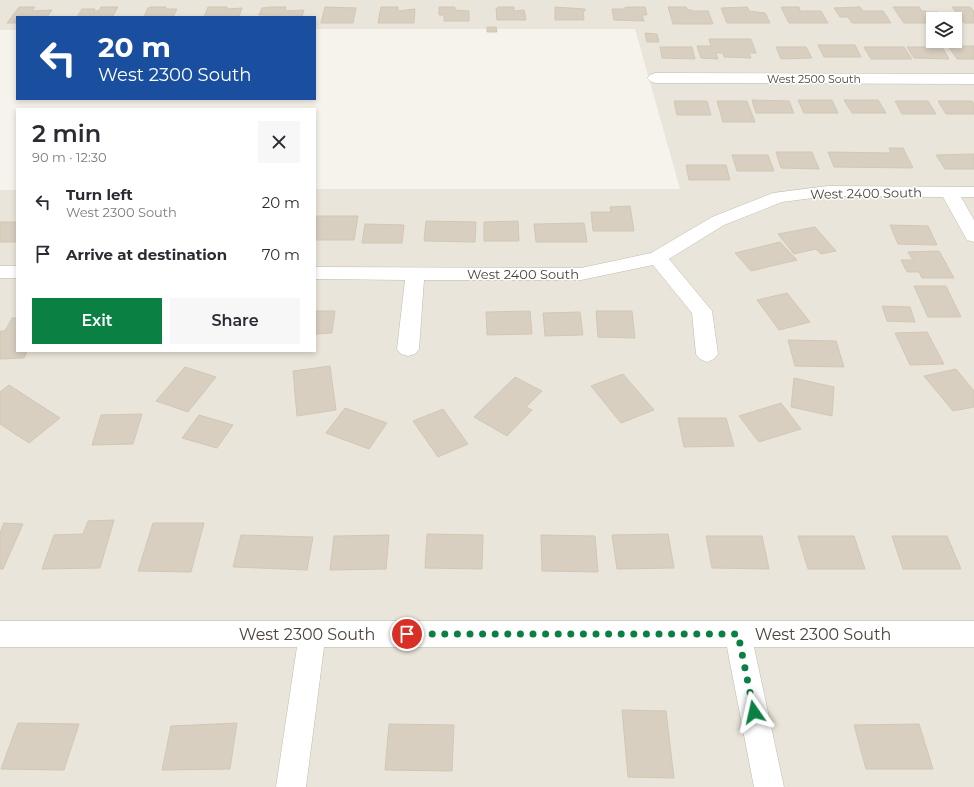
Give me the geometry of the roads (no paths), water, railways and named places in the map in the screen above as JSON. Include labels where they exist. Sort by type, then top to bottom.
[{"type":"street","name":"West 2500 South","points":[[655,78],[974,79]]},
{"type":"street","name":"West 2400 South","points":[[316,273],[581,274],[657,258],[718,221],[779,197],[828,191],[974,192]]},
{"type":"street","points":[[949,192],[974,236]]},
{"type":"street","points":[[657,258],[702,311],[707,354]]},
{"type":"street","points":[[0,272],[16,272]]},
{"type":"street","points":[[408,349],[415,274]]},
{"type":"street","name":"West 2300 South","points":[[0,634],[974,634]]},
{"type":"street","points":[[291,787],[312,634]]},
{"type":"street","points":[[738,634],[769,787]]}]
